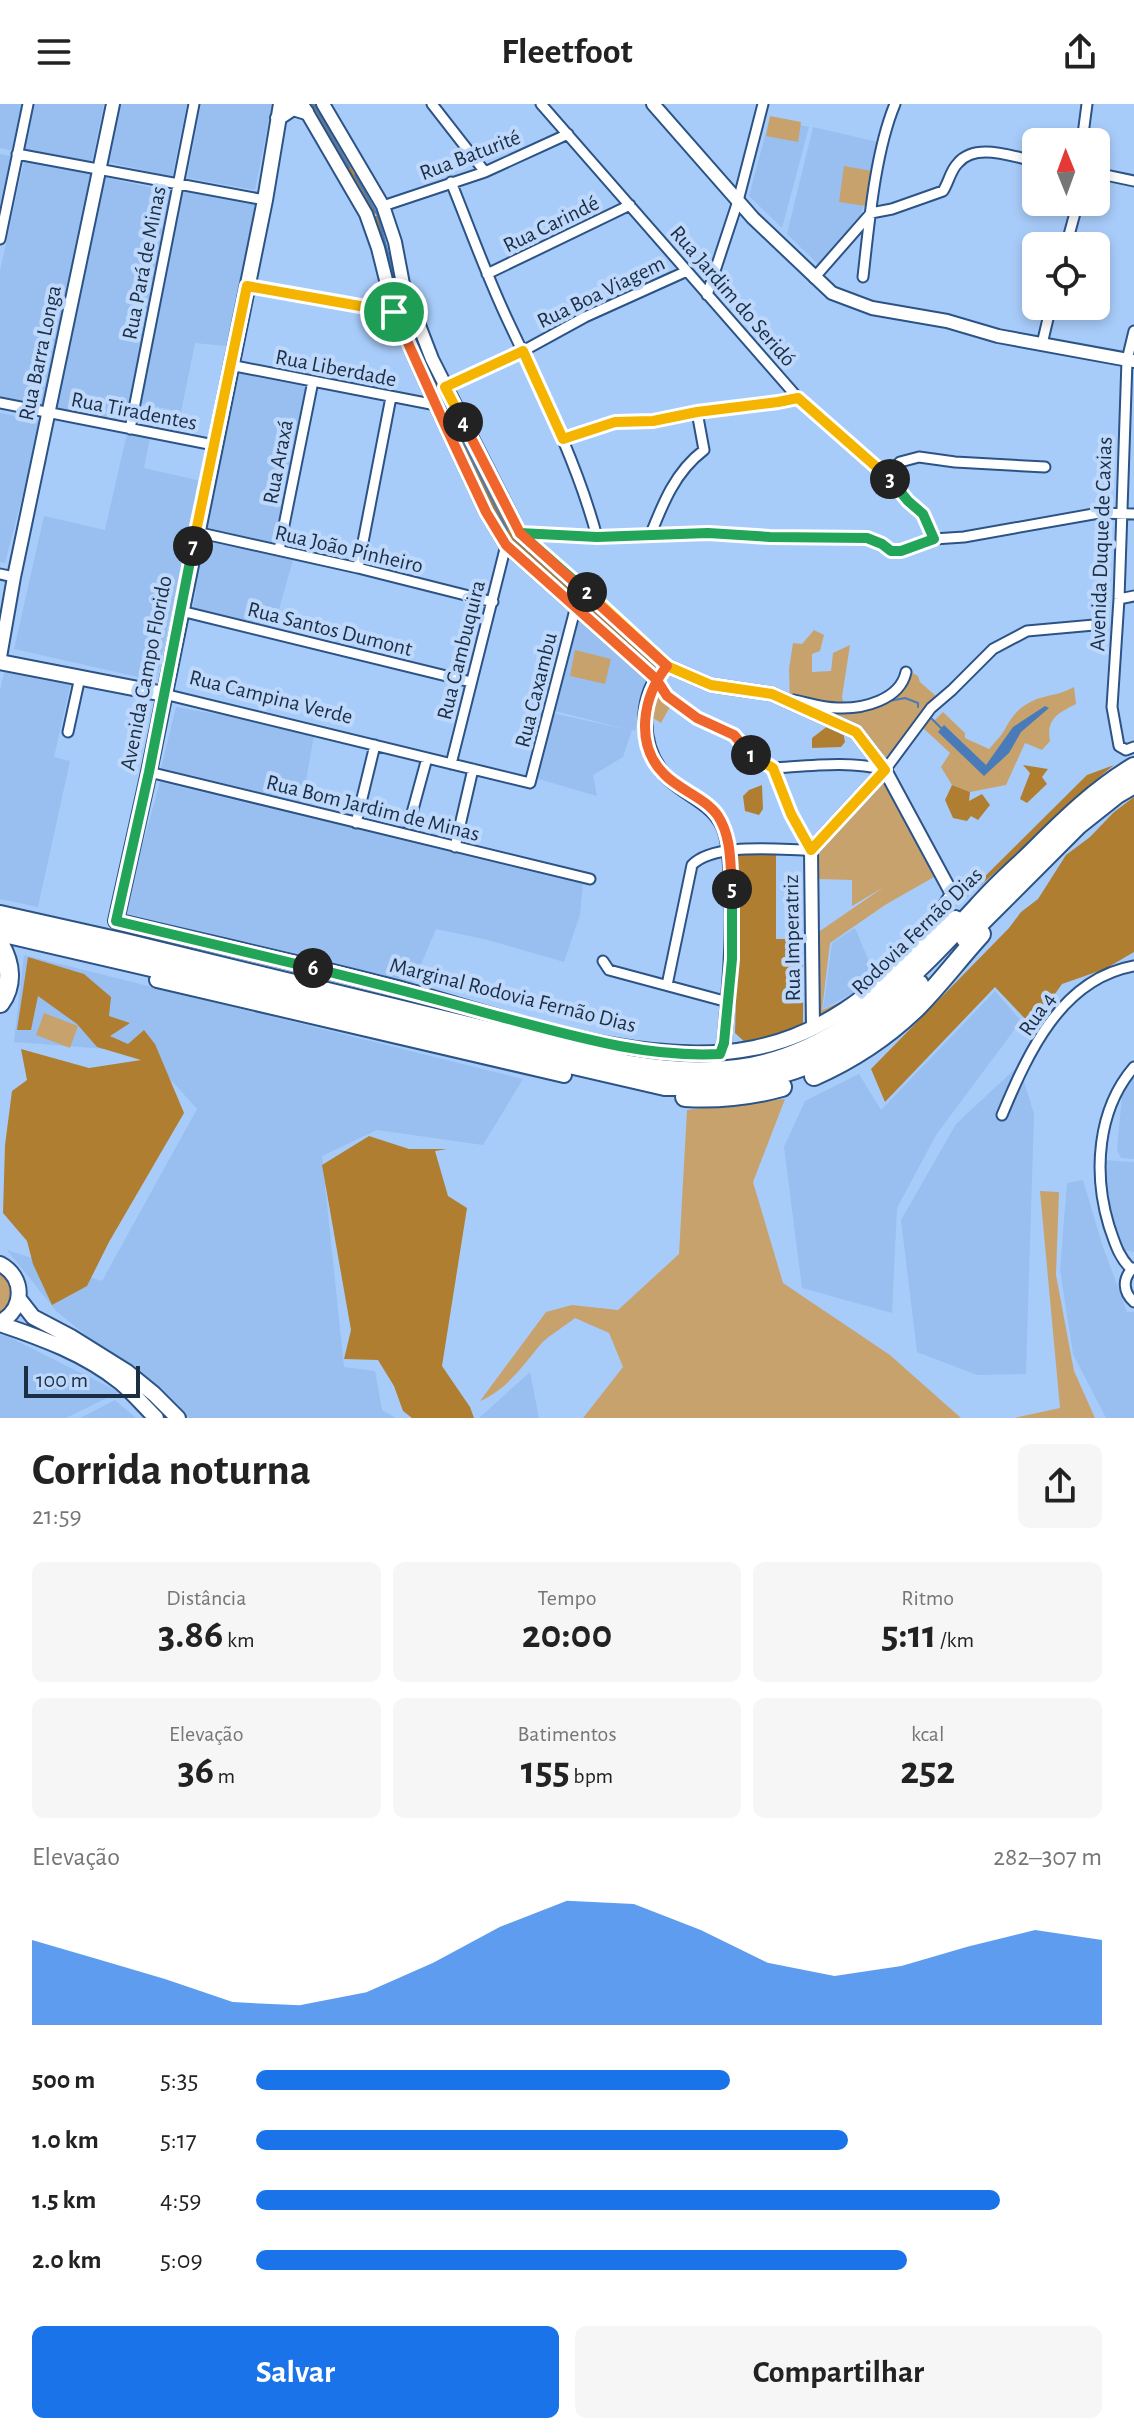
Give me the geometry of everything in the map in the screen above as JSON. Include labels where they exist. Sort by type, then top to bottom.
[{"type":"highway","name":"Rodovia Fernão Dias","points":[[0,915],[629,1065],[690,1072],[740,1069],[792,1055],[823,1042],[884,1000],[916,972],[1067,818],[1114,780],[1133,756]]},
{"type":"highway","name":"Rodovia Fernão Dias","points":[[0,932],[625,1078],[665,1086],[718,1085],[767,1078],[818,1062],[858,1038],[888,1015],[1078,825],[1134,784]]},
{"type":"highway","points":[[564,1075],[645,1093],[711,1098],[741,1096],[811,1077],[841,1064],[899,1024],[1009,901],[1022,881]]},
{"type":"highway","points":[[921,945],[987,897]]},
{"type":"highway","points":[[0,945],[10,970],[8,988],[0,1003]]},
{"type":"highway","points":[[88,952],[106,963],[157,980]]},
{"type":"main road","points":[[279,111],[304,108]]},
{"type":"main road","name":"Avenida Campo Florido","points":[[116,921],[265,200],[279,111]]},
{"type":"main road","name":"Rua Campina Verde","points":[[0,660],[164,694]]},
{"type":"main road","name":"Marginal Rodovia Fernão Dias","points":[[116,921],[391,987],[617,1046],[670,1054],[720,1054],[754,1048],[780,1042],[813,1028],[850,1008],[889,977],[921,945]]},
{"type":"main road","points":[[157,980],[564,1075]]},
{"type":"main road","points":[[0,1264],[17,1280],[19,1299],[33,1317],[127,1372],[178,1418]]},
{"type":"main road","points":[[0,1323],[11,1315],[19,1299]]},
{"type":"main road","points":[[0,1323],[44,1338],[86,1360],[120,1382],[156,1418]]},
{"type":"street","points":[[0,239],[28,104]]},
{"type":"street","name":"Rua Barra Longa","points":[[0,660],[14,577],[113,104]]},
{"type":"street","name":"Rua Pará de Minas","points":[[130,429],[194,104]]},
{"type":"street","points":[[323,104],[383,206],[407,295],[445,387],[520,533],[667,666],[711,685],[835,708],[859,706],[894,694],[904,681],[906,672]]},
{"type":"street","points":[[432,104],[485,172]]},
{"type":"street","name":"Rua Jardim do Seridó","points":[[541,104],[798,398],[888,476],[923,514],[934,539]]},
{"type":"street","points":[[653,104],[738,201],[832,293],[872,308],[1130,360]]},
{"type":"street","points":[[707,295],[738,201],[763,104]]},
{"type":"street","points":[[863,277],[886,127],[895,104]]},
{"type":"street","points":[[1084,128],[1087,104]]},
{"type":"street","points":[[304,108],[366,214],[394,312],[486,512],[506,545],[656,679],[667,696],[697,718],[734,735],[753,758],[773,768],[820,765],[885,770]]},
{"type":"street","name":"Rua Baturité","points":[[383,206],[485,172],[568,134]]},
{"type":"street","points":[[814,278],[871,213],[943,191],[959,161],[981,151],[1022,158]]},
{"type":"street","points":[[17,154],[265,200]]},
{"type":"street","points":[[1110,176],[1134,181]]},
{"type":"street","points":[[451,182],[487,274],[563,439],[597,537]]},
{"type":"street","name":"Rua Carindé","points":[[487,274],[630,205]]},
{"type":"street","name":"Rua Boa Viagem","points":[[445,387],[523,351],[585,317],[687,271]]},
{"type":"street","points":[[247,286],[394,312]]},
{"type":"street","points":[[1042,344],[1048,320]]},
{"type":"street","name":"Avenida Duque de Caxias","points":[[1133,756],[1119,746],[1112,707],[1119,599],[1120,514],[1134,331]]},
{"type":"street","name":"Rua Liberdade","points":[[230,365],[436,405]]},
{"type":"street","name":"Rua Araxá","points":[[279,550],[313,381]]},
{"type":"street","points":[[358,568],[391,397]]},
{"type":"street","points":[[563,439],[615,422],[653,421],[798,398]]},
{"type":"street","name":"Rua Tiradentes","points":[[0,403],[214,445]]},
{"type":"street","points":[[650,536],[672,483],[689,461],[704,450],[697,412]]},
{"type":"street","points":[[888,476],[900,462],[919,457],[1045,467]]},
{"type":"street","points":[[520,533],[597,537],[708,533],[867,538],[891,551],[901,551],[934,539],[964,537],[1099,513],[1134,514]]},
{"type":"street","name":"Rua João Pinheiro","points":[[196,532],[493,602]]},
{"type":"street","name":"Rua Cambuquira","points":[[451,764],[506,545]]},
{"type":"street","points":[[0,574],[14,577]]},
{"type":"street","points":[[1119,599],[1134,596]]},
{"type":"street","name":"Rua Caxambu","points":[[530,783],[576,606]]},
{"type":"street","name":"Rua Santos Dumont","points":[[181,611],[471,682]]},
{"type":"street","points":[[667,985],[692,865],[702,856],[729,850],[811,850],[885,770],[931,708],[993,649],[1027,631],[1094,625]]},
{"type":"street","points":[[667,666],[656,679],[644,718],[654,758],[664,774],[715,812],[724,827],[729,850],[733,930],[724,1043],[720,1054]]},
{"type":"street","points":[[68,732],[80,677]]},
{"type":"street","name":"Rua Campina Verde","points":[[164,694],[530,783]]},
{"type":"street","points":[[778,697],[856,732],[885,770],[952,894],[921,945]]},
{"type":"street","points":[[356,823],[375,745]]},
{"type":"street","points":[[409,824],[427,758]]},
{"type":"street","name":"Rua Imperatriz","points":[[773,768],[791,814],[811,850],[813,1028]]},
{"type":"street","points":[[455,847],[473,769]]},
{"type":"street","name":"Rua Bom Jardim de Minas","points":[[149,772],[590,879]]},
{"type":"street","points":[[603,961],[609,970],[667,985],[727,1006]]},
{"type":"street","name":"Rua 4","points":[[1002,1115],[1037,1043],[1068,999],[1101,976],[1134,966]]},
{"type":"street","points":[[727,1006],[733,1037],[739,1044],[754,1048]]},
{"type":"street","points":[[1134,1067],[1113,1100],[1099,1156],[1101,1200],[1119,1258],[1132,1268],[1125,1288],[1134,1302]]},
{"type":"shaded area","points":[[0,104],[22,104],[14,151],[0,148]]},
{"type":"shaded area","points":[[34,104],[104,104],[92,161],[23,151]]},
{"type":"shaded area","points":[[120,104],[187,104],[172,177],[108,162]]},
{"type":"shaded area","points":[[201,104],[272,104],[255,190],[187,178]]},
{"type":"shaded area","points":[[308,104],[315,104],[376,212],[374,216],[378,216],[412,333],[515,539],[658,662],[653,669],[507,541],[405,338],[373,216]]},
{"type":"shaded area","points":[[770,116],[801,122],[798,142],[766,136]]},
{"type":"shaded area","points":[[770,117],[809,127],[782,228],[749,196]]},
{"type":"shaded area","points":[[813,127],[878,142],[860,220],[820,266],[787,234]]},
{"type":"shaded area","points":[[0,154],[12,156],[0,217]]},
{"type":"shaded area","points":[[24,161],[93,174],[44,410],[0,399],[0,271]]},
{"type":"shaded area","points":[[844,166],[872,171],[866,206],[839,202]]},
{"type":"shaded area","points":[[103,177],[171,192],[127,422],[54,409]]},
{"type":"shaded area","points":[[182,188],[257,203],[226,346],[195,343],[181,412],[139,403]]},
{"type":"shaded area","points":[[237,373],[306,387],[280,546],[203,528]]},
{"type":"shaded area","points":[[0,413],[42,421],[5,563],[0,562]]},
{"type":"shaded area","points":[[127,433],[150,438],[144,468],[201,481],[156,681],[14,649],[44,516],[105,530]]},
{"type":"shaded area","points":[[204,541],[293,560],[274,627],[193,608]]},
{"type":"shaded area","points":[[579,621],[649,683],[635,731],[632,730],[623,757],[593,775],[597,796],[535,778],[552,713],[630,730],[555,711]]},
{"type":"shaded area","points":[[814,630],[824,635],[820,651],[812,654],[812,672],[831,671],[833,653],[850,645],[842,697],[845,708],[887,696],[906,669],[918,676],[920,682],[937,697],[886,757],[861,731],[790,703],[789,669],[793,643],[802,644]]},
{"type":"shaded area","points":[[575,650],[611,659],[605,684],[570,676]]},
{"type":"shaded area","points":[[5,667],[71,682],[54,757],[70,761],[38,907],[0,899],[0,691]]},
{"type":"shaded area","points":[[1074,687],[1076,704],[1052,722],[1050,741],[1042,750],[1025,743],[1006,785],[970,792],[952,785],[941,767],[950,753],[921,726],[928,716],[935,720],[943,712],[965,733],[965,738],[989,749],[1022,707]]},
{"type":"shaded area","points":[[657,691],[671,705],[661,723],[650,716]]},
{"type":"shaded area","points":[[1045,706],[1049,708],[1021,732],[1009,753],[984,776],[938,732],[944,725],[986,765],[1013,727]]},
{"type":"shaded area","points":[[176,707],[284,726],[314,735],[302,803],[161,768]]},
{"type":"shaded area","points":[[829,725],[842,727],[845,742],[841,747],[812,748],[812,738]]},
{"type":"shaded area","points":[[1023,765],[1048,769],[1042,777],[1047,784],[1027,803],[1020,799],[1030,773]]},
{"type":"shaded area","points":[[1114,765],[994,873],[953,908],[1087,775]]},
{"type":"shaded area","points":[[882,780],[934,877],[885,905],[830,943],[822,1010],[842,1004],[822,1015],[818,1014],[817,933],[884,887],[852,906],[852,880],[816,879],[813,856]]},
{"type":"shaded area","points":[[160,782],[583,884],[580,915],[564,962],[436,929],[411,988],[122,918]]},
{"type":"shaded area","points":[[762,785],[763,809],[759,815],[745,811],[743,796]]},
{"type":"shaded area","points":[[952,785],[970,792],[969,801],[982,794],[990,805],[978,820],[971,816],[967,821],[953,818],[945,800]]},
{"type":"shaded area","points":[[1134,797],[1134,952],[1105,969],[1062,984],[1032,1026],[995,987],[885,1102],[871,1069],[1021,912],[1038,899],[1066,855]]},
{"type":"shaded area","points":[[735,855],[776,855],[776,939],[789,939],[789,944],[803,951],[803,1031],[750,1047],[735,1033],[739,898]]},
{"type":"shaded area","points":[[855,928],[876,978],[823,1009],[832,943]]},
{"type":"shaded area","points":[[24,955],[523,1079],[483,1145],[377,1130],[322,1156],[344,1367],[375,1371],[382,1410],[396,1418],[188,1418],[56,1311],[7,1250],[102,1281],[197,1109],[146,1052],[14,1042]]},
{"type":"shaded area","points":[[28,957],[84,974],[111,997],[109,1016],[130,1023],[110,1036],[128,1044],[144,1030],[155,1044],[184,1113],[87,1286],[52,1305],[33,1264],[27,1241],[3,1213],[5,1145],[12,1091],[27,1080],[21,1049],[89,1068],[141,1060],[97,1047],[77,1024],[38,996],[31,1030],[17,1030]]},
{"type":"shaded area","points":[[995,991],[1021,1021],[936,1135],[897,1208],[892,1313],[802,1288],[784,1147],[805,1101],[859,1074],[881,1110]]},
{"type":"shaded area","points":[[44,1013],[78,1026],[70,1048],[36,1035]]},
{"type":"shaded area","points":[[1019,1065],[1034,1114],[1026,1374],[977,1375],[917,1352],[901,1220],[956,1124]]},
{"type":"shaded area","points":[[1134,1069],[1134,1159],[1121,1158],[1117,1150],[1123,1084]]},
{"type":"shaded area","points":[[785,1099],[753,1182],[783,1283],[890,1355],[961,1418],[583,1418],[623,1367],[609,1333],[575,1318],[544,1341],[506,1384],[480,1401],[546,1312],[572,1305],[618,1310],[679,1254],[687,1110]]},
{"type":"shaded area","points":[[369,1136],[409,1149],[447,1149],[435,1151],[448,1196],[467,1208],[442,1366],[474,1418],[412,1418],[403,1411],[394,1386],[378,1360],[344,1359],[351,1330],[322,1165]]},
{"type":"shaded area","points":[[1105,1160],[1134,1162],[1134,1252],[1124,1250],[1107,1205]]},
{"type":"shaded area","points":[[1083,1180],[1127,1312],[1134,1312],[1134,1418],[1106,1418],[1073,1354],[1060,1270],[1067,1183]]},
{"type":"shaded area","points":[[1040,1191],[1059,1192],[1056,1275],[1074,1371],[1095,1418],[1014,1418],[1060,1408]]},
{"type":"shaded area","points":[[0,1272],[11,1287],[11,1298],[0,1314]]},
{"type":"shaded area","points":[[0,1335],[119,1392],[66,1418],[0,1418]]},
{"type":"shaded area","points":[[530,1372],[539,1418],[479,1418]]},
{"type":"shaded area","points":[[115,1400],[136,1418],[80,1418]]},
{"type":"waterway","points":[[313,104],[349,167]]},
{"type":"waterway","points":[[355,175],[378,216],[402,307],[432,380]]},
{"type":"waterway","points":[[437,388],[507,530]]},
{"type":"waterway","points":[[515,539],[594,608]]},
{"type":"waterway","points":[[884,702],[905,698],[918,703],[918,707]]},
{"type":"waterway","points":[[931,718],[941,728]]},
{"type":"route","points":[[394,312],[247,286],[116,921],[632,1049],[670,1054],[720,1054],[724,1043],[732,959],[733,905],[729,850],[724,827],[715,812],[664,774],[650,748],[644,718],[656,679],[667,666],[649,648],[520,533],[445,387],[523,351],[563,439],[615,422],[653,421],[798,398],[888,476],[923,514],[934,539],[901,551],[891,551],[867,538],[708,533],[597,537],[520,533],[667,666],[711,685],[772,694],[856,732],[885,770],[811,850],[791,814],[773,768],[753,758],[734,735],[697,718],[667,696],[656,679],[605,631],[506,545],[486,512],[394,312]]}]
